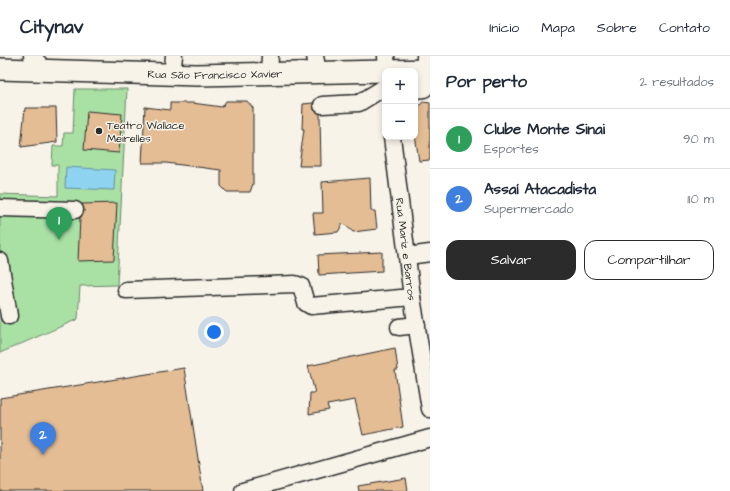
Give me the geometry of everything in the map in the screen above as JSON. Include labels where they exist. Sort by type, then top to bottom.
[{"type":"main road","name":"Rua São Francisco Xavier","points":[[0,69],[38,63],[173,65],[317,64],[382,71]]},
{"type":"main road","name":"Rua São Francisco Xavier","points":[[406,68],[427,65]]},
{"type":"street","points":[[418,90],[424,89],[428,85],[427,65]]},
{"type":"street","points":[[322,105],[360,103],[382,76]]},
{"type":"street","name":"Rua Mariz e Barros","points":[[392,140],[412,297],[430,409]]},
{"type":"street","points":[[0,208],[75,210]]},
{"type":"street","points":[[408,256],[430,253]]},
{"type":"street","points":[[0,261],[9,316]]},
{"type":"street","points":[[126,290],[295,284],[301,286],[306,303],[311,306],[412,297]]},
{"type":"street","points":[[398,323],[416,320]]},
{"type":"street","points":[[243,491],[430,438]]},
{"type":"green space","points":[[75,89],[127,89],[117,285],[80,286],[78,319],[0,353],[0,194],[58,196],[58,165],[52,165],[53,146],[63,146],[64,133],[73,133]]},
{"type":"water","points":[[66,167],[115,170],[114,190],[65,188]]},
{"type":"building","points":[[226,101],[247,101],[253,108],[253,184],[250,192],[227,192],[221,186],[221,170],[166,163],[142,163],[145,107],[170,110],[170,103],[192,103],[222,107]]},
{"type":"building","points":[[423,102],[430,103],[430,160],[419,161],[416,140],[418,140],[418,108]]},
{"type":"building","points":[[313,103],[314,110],[320,114],[321,166],[299,166],[304,129],[302,129],[303,104]]},
{"type":"building","points":[[25,108],[56,108],[57,142],[21,147]]},
{"type":"building","points":[[87,111],[122,114],[119,153],[84,150]]},
{"type":"building","points":[[370,178],[371,211],[375,211],[377,229],[353,232],[343,223],[338,232],[315,234],[313,213],[323,213],[322,182]]},
{"type":"building","points":[[117,203],[114,260],[78,261],[80,218],[84,211],[82,204]]},
{"type":"building","points":[[382,252],[382,271],[319,275],[318,255]]},
{"type":"building","points":[[395,348],[398,370],[395,370],[403,427],[363,435],[355,400],[327,405],[329,410],[309,414],[310,393],[315,393],[308,366]]},
{"type":"building","points":[[184,368],[203,491],[0,491],[0,398]]},
{"type":"building","points":[[406,478],[408,491],[359,491],[358,486]]},
{"type":"place","name":"Teatro Wallace Meirelles","points":[[99,131]]},
{"type":"place","name":"Clube Monte Sinai","points":[[59,240]]},
{"type":"place","name":"Assaí Atacadista","points":[[43,455]]}]
